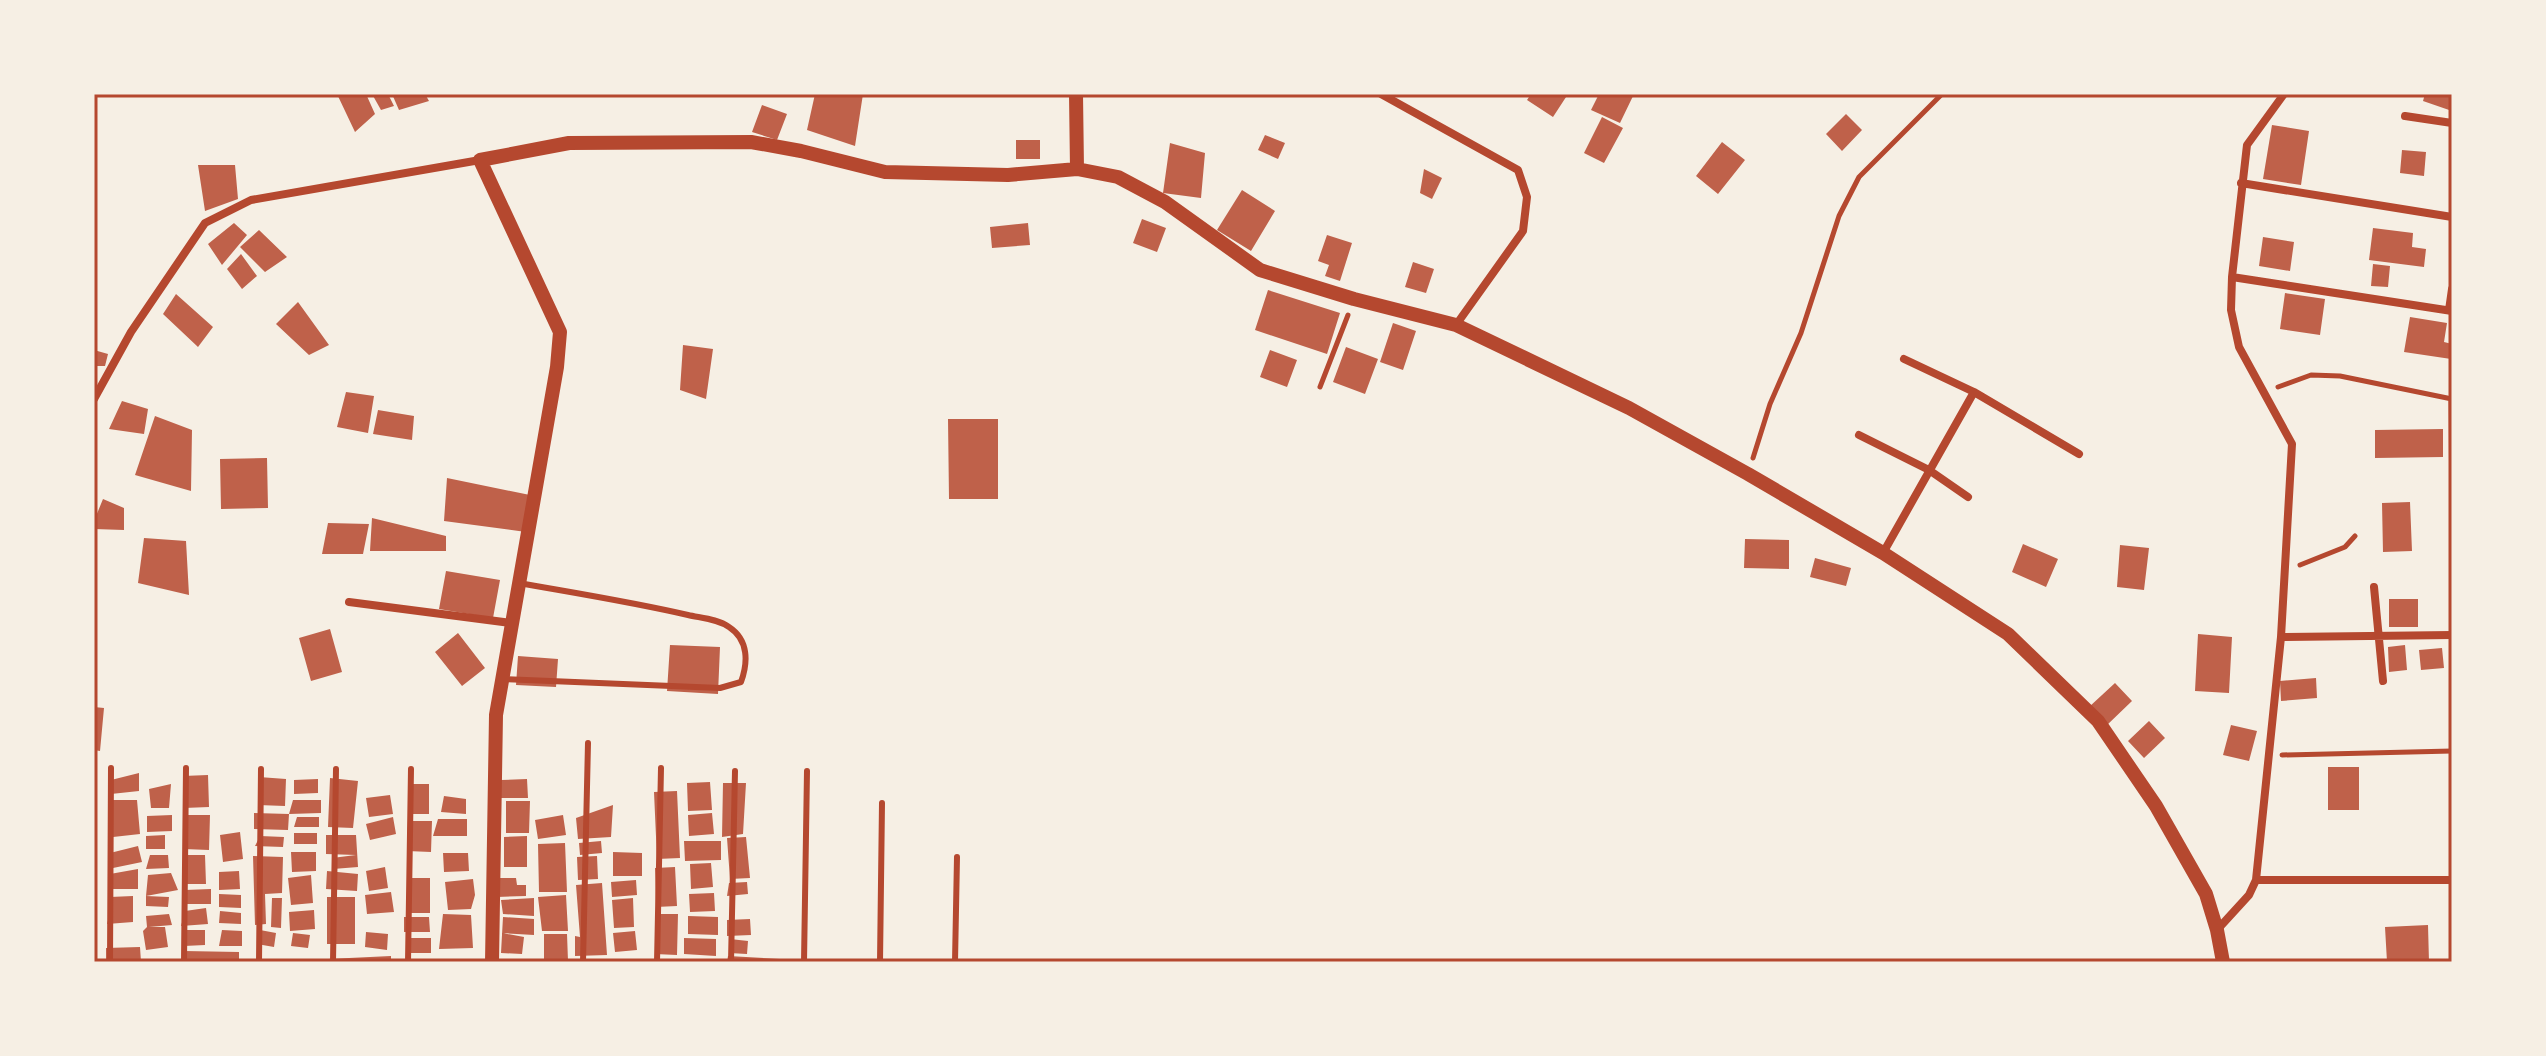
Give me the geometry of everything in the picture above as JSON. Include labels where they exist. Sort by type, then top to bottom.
[{"type":"street","points":[[1076,94],[1077,169]]},
{"type":"street","points":[[1381,94],[1518,170],[1527,197],[1523,231],[1456,325]]},
{"type":"street","points":[[2217,930],[2249,895],[2256,880],[2281,637],[2292,444],[2239,347],[2231,310],[2247,145],[2284,94]]},
{"type":"street","points":[[2405,116],[2452,123]]},
{"type":"street","points":[[94,399],[131,332],[205,223],[251,200],[569,143],[751,142],[885,172],[1008,175],[1077,169],[1118,177],[1165,202],[1260,270],[1354,299],[1456,325],[1629,408],[1883,553],[2008,634],[2098,721],[2156,806],[2206,894],[2223,962]]},
{"type":"street","points":[[480,160],[560,332],[557,367],[496,715],[492,962]]},
{"type":"street","points":[[2241,183],[2452,217]]},
{"type":"street","points":[[2232,277],[2450,310],[2452,289]]},
{"type":"street","points":[[1904,359],[1974,392],[2079,454]]},
{"type":"street","points":[[1883,553],[1974,392]]},
{"type":"street","points":[[1859,435],[1929,470],[1968,497]]},
{"type":"street","points":[[2374,587],[2383,681]]},
{"type":"street","points":[[349,602],[511,623]]},
{"type":"street","points":[[2281,637],[2452,635]]},
{"type":"street","points":[[2256,880],[2452,880]]},
{"type":"lane","points":[[502,679],[720,688],[741,682],[747,665],[744,647],[738,637],[731,628],[719,622],[517,583]]},
{"type":"lane","points":[[583,962],[588,743]]},
{"type":"lane","points":[[110,962],[111,768]]},
{"type":"lane","points":[[184,962],[186,768]]},
{"type":"lane","points":[[657,962],[661,768]]},
{"type":"lane","points":[[259,962],[261,769]]},
{"type":"lane","points":[[333,962],[336,769]]},
{"type":"lane","points":[[408,962],[411,769]]},
{"type":"lane","points":[[731,962],[735,771]]},
{"type":"lane","points":[[804,962],[807,771]]},
{"type":"lane","points":[[880,962],[882,803]]},
{"type":"lane","points":[[955,962],[957,857]]},
{"type":"path","points":[[1748,474],[1770,404],[1801,333],[1839,216],[1859,177],[1942,94]]},
{"type":"path","points":[[1320,387],[1354,299]]},
{"type":"path","points":[[2262,393],[2311,375],[2340,376],[2452,399],[2452,522]]},
{"type":"path","points":[[2284,570],[2332,554],[2345,547],[2355,536]]},
{"type":"path","points":[[2269,755],[2452,751]]},
{"type":"building","points":[[337,94],[366,94],[375,114],[355,132]]},
{"type":"building","points":[[372,94],[388,94],[394,106],[381,110]]},
{"type":"building","points":[[392,94],[425,94],[429,101],[399,110]]},
{"type":"building","points":[[815,94],[863,94],[855,146],[807,130]]},
{"type":"building","points":[[1531,94],[1568,94],[1553,117],[1527,100]]},
{"type":"building","points":[[1599,94],[1634,94],[1620,123],[1591,110]]},
{"type":"building","points":[[2425,94],[2452,94],[2452,111],[2423,101]]},
{"type":"building","points":[[762,105],[787,114],[777,140],[752,132]]},
{"type":"building","points":[[1846,114],[1862,130],[1842,151],[1826,134]]},
{"type":"building","points":[[1602,117],[1623,128],[1604,163],[1584,153]]},
{"type":"building","points":[[2272,125],[2309,131],[2301,185],[2263,179]]},
{"type":"building","points":[[1265,135],[1285,143],[1278,159],[1258,150]]},
{"type":"building","points":[[1016,140],[1040,140],[1040,159],[1016,159]]},
{"type":"building","points":[[1722,142],[1745,160],[1718,194],[1696,176]]},
{"type":"building","points":[[1170,143],[1205,153],[1201,198],[1163,193]]},
{"type":"building","points":[[2402,150],[2426,152],[2424,176],[2400,173]]},
{"type":"building","points":[[198,165],[235,165],[238,199],[205,211]]},
{"type":"building","points":[[1424,169],[1442,178],[1432,199],[1420,193]]},
{"type":"building","points":[[1242,190],[1275,211],[1251,251],[1217,230]]},
{"type":"building","points":[[1142,219],[1166,228],[1157,252],[1133,243]]},
{"type":"building","points":[[234,223],[247,235],[222,265],[208,244]]},
{"type":"building","points":[[1028,223],[1030,245],[992,248],[990,227]]},
{"type":"building","points":[[2373,228],[2413,233],[2412,247],[2426,249],[2424,267],[2369,260]]},
{"type":"building","points":[[259,230],[287,257],[265,272],[240,247]]},
{"type":"building","points":[[1327,235],[1352,243],[1340,281],[1325,276],[1329,265],[1318,261]]},
{"type":"building","points":[[2263,237],[2294,242],[2290,271],[2259,266]]},
{"type":"building","points":[[241,254],[257,276],[242,289],[227,269]]},
{"type":"building","points":[[1413,262],[1434,269],[1426,293],[1405,287]]},
{"type":"building","points":[[2373,264],[2390,266],[2388,287],[2371,286]]},
{"type":"building","points":[[1268,290],[1340,313],[1327,354],[1255,330]]},
{"type":"building","points":[[2285,293],[2325,299],[2320,335],[2280,329]]},
{"type":"building","points":[[176,294],[213,327],[198,347],[163,314]]},
{"type":"building","points":[[298,302],[329,345],[309,355],[276,324]]},
{"type":"building","points":[[2410,317],[2447,323],[2444,342],[2452,344],[2451,359],[2404,352]]},
{"type":"building","points":[[1393,323],[1416,331],[1403,370],[1380,362]]},
{"type":"building","points":[[683,345],[713,349],[706,399],[680,390]]},
{"type":"building","points":[[1346,347],[1378,359],[1365,394],[1333,382]]},
{"type":"building","points":[[94,350],[108,354],[105,366],[94,366]]},
{"type":"building","points":[[1270,350],[1297,360],[1287,387],[1260,377]]},
{"type":"building","points":[[346,392],[374,396],[368,433],[337,427]]},
{"type":"building","points":[[122,401],[148,409],[144,434],[109,429]]},
{"type":"building","points":[[378,410],[414,416],[412,440],[373,434]]},
{"type":"building","points":[[155,416],[192,430],[191,491],[135,475]]},
{"type":"building","points":[[948,419],[998,419],[998,499],[949,499]]},
{"type":"building","points":[[2443,429],[2443,457],[2375,458],[2375,430]]},
{"type":"building","points":[[267,458],[268,508],[221,509],[220,459]]},
{"type":"building","points":[[447,478],[530,495],[526,532],[444,521]]},
{"type":"building","points":[[103,499],[124,508],[124,530],[94,529]]},
{"type":"building","points":[[2410,502],[2412,551],[2383,552],[2382,503]]},
{"type":"building","points":[[372,518],[446,536],[446,551],[370,551]]},
{"type":"building","points":[[328,523],[369,524],[363,554],[322,554]]},
{"type":"building","points":[[144,538],[186,541],[189,595],[138,583]]},
{"type":"building","points":[[1745,539],[1789,540],[1789,569],[1744,568]]},
{"type":"building","points":[[2023,544],[2058,559],[2046,587],[2012,572]]},
{"type":"building","points":[[2120,545],[2149,548],[2144,590],[2117,587]]},
{"type":"building","points":[[1815,558],[1851,568],[1846,586],[1810,577]]},
{"type":"building","points":[[446,571],[500,580],[493,618],[439,609]]},
{"type":"building","points":[[2389,599],[2418,599],[2418,627],[2389,627]]},
{"type":"building","points":[[330,629],[342,672],[311,681],[299,638]]},
{"type":"building","points":[[458,633],[485,668],[462,686],[435,652]]},
{"type":"building","points":[[2198,634],[2232,637],[2229,693],[2195,691]]},
{"type":"building","points":[[670,645],[720,647],[718,694],[667,691]]},
{"type":"building","points":[[2405,645],[2407,670],[2389,672],[2388,647]]},
{"type":"building","points":[[2442,648],[2444,668],[2421,670],[2419,650]]},
{"type":"building","points":[[518,656],[558,659],[556,687],[516,685]]},
{"type":"building","points":[[2316,678],[2317,698],[2281,701],[2280,681]]},
{"type":"building","points":[[2115,683],[2132,701],[2106,726],[2089,707]]},
{"type":"building","points":[[94,707],[104,708],[100,751],[94,750]]},
{"type":"building","points":[[2149,721],[2165,738],[2144,758],[2128,741]]},
{"type":"building","points":[[2231,725],[2257,731],[2249,761],[2223,755]]},
{"type":"building","points":[[2328,767],[2359,767],[2359,810],[2328,810]]},
{"type":"building","points":[[139,773],[139,791],[111,794],[111,780]]},
{"type":"building","points":[[208,775],[209,807],[184,808],[183,776]]},
{"type":"building","points":[[259,777],[286,779],[285,806],[258,805]]},
{"type":"building","points":[[330,778],[358,781],[353,828],[328,827]]},
{"type":"building","points":[[318,779],[318,793],[294,794],[294,780]]},
{"type":"building","points":[[527,779],[528,798],[501,798],[501,780]]},
{"type":"building","points":[[710,782],[712,810],[688,811],[687,783]]},
{"type":"building","points":[[723,783],[746,783],[743,834],[722,837]]},
{"type":"building","points":[[171,784],[169,808],[151,808],[149,789]]},
{"type":"building","points":[[411,784],[429,784],[429,814],[411,814]]},
{"type":"building","points":[[677,791],[680,858],[657,859],[654,792]]},
{"type":"building","points":[[390,795],[393,814],[369,817],[366,798]]},
{"type":"building","points":[[444,796],[466,799],[466,814],[441,812]]},
{"type":"building","points":[[110,800],[137,800],[140,834],[113,837]]},
{"type":"building","points":[[293,800],[321,800],[321,813],[289,814]]},
{"type":"building","points":[[506,801],[530,801],[529,833],[506,833]]},
{"type":"building","points":[[613,805],[611,837],[578,839],[576,818]]},
{"type":"building","points":[[254,813],[289,814],[288,830],[254,829]]},
{"type":"building","points":[[712,813],[714,834],[689,836],[688,815]]},
{"type":"building","points":[[172,815],[172,831],[147,832],[147,816]]},
{"type":"building","points":[[185,815],[210,815],[209,850],[184,849]]},
{"type":"building","points":[[563,815],[566,835],[538,839],[535,820]]},
{"type":"building","points":[[297,817],[319,817],[319,827],[294,827]]},
{"type":"building","points":[[393,817],[396,834],[370,840],[366,824]]},
{"type":"building","points":[[438,819],[467,819],[467,836],[433,836]]},
{"type":"building","points":[[408,821],[432,821],[431,852],[407,851]]},
{"type":"building","points":[[240,832],[243,859],[223,862],[220,835]]},
{"type":"building","points":[[294,833],[317,833],[317,844],[294,844]]},
{"type":"building","points":[[165,835],[165,849],[146,849],[146,836]]},
{"type":"building","points":[[326,835],[356,835],[358,867],[333,869],[332,858],[356,855],[326,854]]},
{"type":"building","points":[[260,836],[284,837],[283,847],[255,846]]},
{"type":"building","points":[[527,836],[527,867],[504,867],[504,837]]},
{"type":"building","points":[[746,837],[750,878],[730,879],[727,838]]},
{"type":"building","points":[[601,841],[602,853],[580,855],[579,843]]},
{"type":"building","points":[[684,841],[721,841],[721,860],[685,861]]},
{"type":"building","points":[[565,843],[567,892],[539,892],[538,844]]},
{"type":"building","points":[[138,846],[142,862],[113,868],[110,853]]},
{"type":"building","points":[[291,852],[316,852],[316,871],[292,872]]},
{"type":"building","points":[[613,852],[642,853],[642,876],[613,876]]},
{"type":"building","points":[[443,853],[468,853],[469,871],[444,872]]},
{"type":"building","points":[[150,855],[168,855],[169,868],[146,869]]},
{"type":"building","points":[[185,855],[205,855],[206,884],[186,884]]},
{"type":"building","points":[[253,856],[283,857],[282,893],[265,894],[266,924],[255,925]]},
{"type":"building","points":[[597,856],[598,879],[578,880],[577,857]]},
{"type":"building","points":[[711,863],[713,887],[691,889],[690,864]]},
{"type":"building","points":[[385,867],[388,888],[369,891],[366,871]]},
{"type":"building","points":[[675,867],[677,906],[656,907],[655,868]]},
{"type":"building","points":[[138,869],[138,889],[111,889],[110,874]]},
{"type":"building","points":[[239,871],[240,889],[219,890],[219,872]]},
{"type":"building","points":[[327,871],[358,874],[357,891],[326,889]]},
{"type":"building","points":[[171,873],[178,890],[146,896],[148,875]]},
{"type":"building","points":[[311,875],[313,903],[291,905],[288,878]]},
{"type":"building","points":[[407,878],[430,878],[430,913],[407,913]]},
{"type":"building","points":[[497,878],[516,878],[517,885],[526,885],[526,896],[497,897]]},
{"type":"building","points":[[473,879],[475,895],[471,909],[448,910],[445,882]]},
{"type":"building","points":[[636,880],[637,895],[612,897],[611,882]]},
{"type":"building","points":[[747,882],[748,894],[727,896],[729,883]]},
{"type":"building","points":[[602,883],[607,955],[575,956],[575,936],[580,937],[576,885]]},
{"type":"building","points":[[211,889],[211,904],[185,904],[185,890]]},
{"type":"building","points":[[391,892],[394,912],[367,914],[365,895]]},
{"type":"building","points":[[714,893],[715,911],[690,912],[689,894]]},
{"type":"building","points":[[219,894],[241,895],[241,908],[219,907]]},
{"type":"building","points":[[566,895],[568,931],[542,931],[538,897]]},
{"type":"building","points":[[133,896],[133,922],[107,924],[111,910],[110,897]]},
{"type":"building","points":[[146,896],[169,897],[168,907],[146,906]]},
{"type":"building","points":[[327,897],[355,897],[355,944],[327,944]]},
{"type":"building","points":[[272,898],[282,898],[281,928],[271,927]]},
{"type":"building","points":[[534,898],[534,916],[503,914],[501,900]]},
{"type":"building","points":[[633,898],[634,927],[614,928],[612,900]]},
{"type":"building","points":[[206,908],[208,924],[181,926],[185,911]]},
{"type":"building","points":[[314,910],[315,929],[290,931],[289,912]]},
{"type":"building","points":[[220,911],[241,913],[241,924],[219,923]]},
{"type":"building","points":[[169,914],[172,925],[149,927],[165,927],[168,947],[146,950],[143,931],[147,927],[146,916]]},
{"type":"building","points":[[443,914],[471,915],[473,948],[439,949]]},
{"type":"building","points":[[656,914],[678,914],[677,955],[655,954]]},
{"type":"building","points":[[688,916],[718,917],[718,935],[688,934]]},
{"type":"building","points":[[404,917],[429,917],[430,932],[404,932]]},
{"type":"building","points":[[503,917],[534,919],[534,935],[502,933]]},
{"type":"building","points":[[750,919],[751,935],[727,936],[727,920]]},
{"type":"building","points":[[2428,925],[2429,962],[2387,962],[2385,927]]},
{"type":"building","points":[[184,930],[205,930],[205,945],[184,946]]},
{"type":"building","points":[[222,930],[242,931],[242,946],[219,946]]},
{"type":"building","points":[[260,930],[276,933],[274,947],[257,944]]},
{"type":"building","points":[[635,931],[637,950],[615,952],[613,933]]},
{"type":"building","points":[[366,932],[388,934],[387,950],[365,947]]},
{"type":"building","points":[[293,933],[310,935],[308,948],[291,946]]},
{"type":"building","points":[[502,933],[524,937],[522,954],[501,953]]},
{"type":"building","points":[[544,934],[567,934],[568,961],[544,962]]},
{"type":"building","points":[[407,938],[431,938],[431,953],[411,953]]},
{"type":"building","points":[[684,938],[716,939],[716,956],[684,954]]},
{"type":"building","points":[[730,939],[748,941],[747,954],[729,953]]},
{"type":"building","points":[[140,947],[141,962],[106,962],[106,948]]},
{"type":"building","points":[[184,951],[239,952],[239,962],[184,962]]},
{"type":"building","points":[[391,956],[391,962],[328,962],[328,959]]},
{"type":"building","points":[[728,956],[797,960],[797,962],[727,962]]}]
